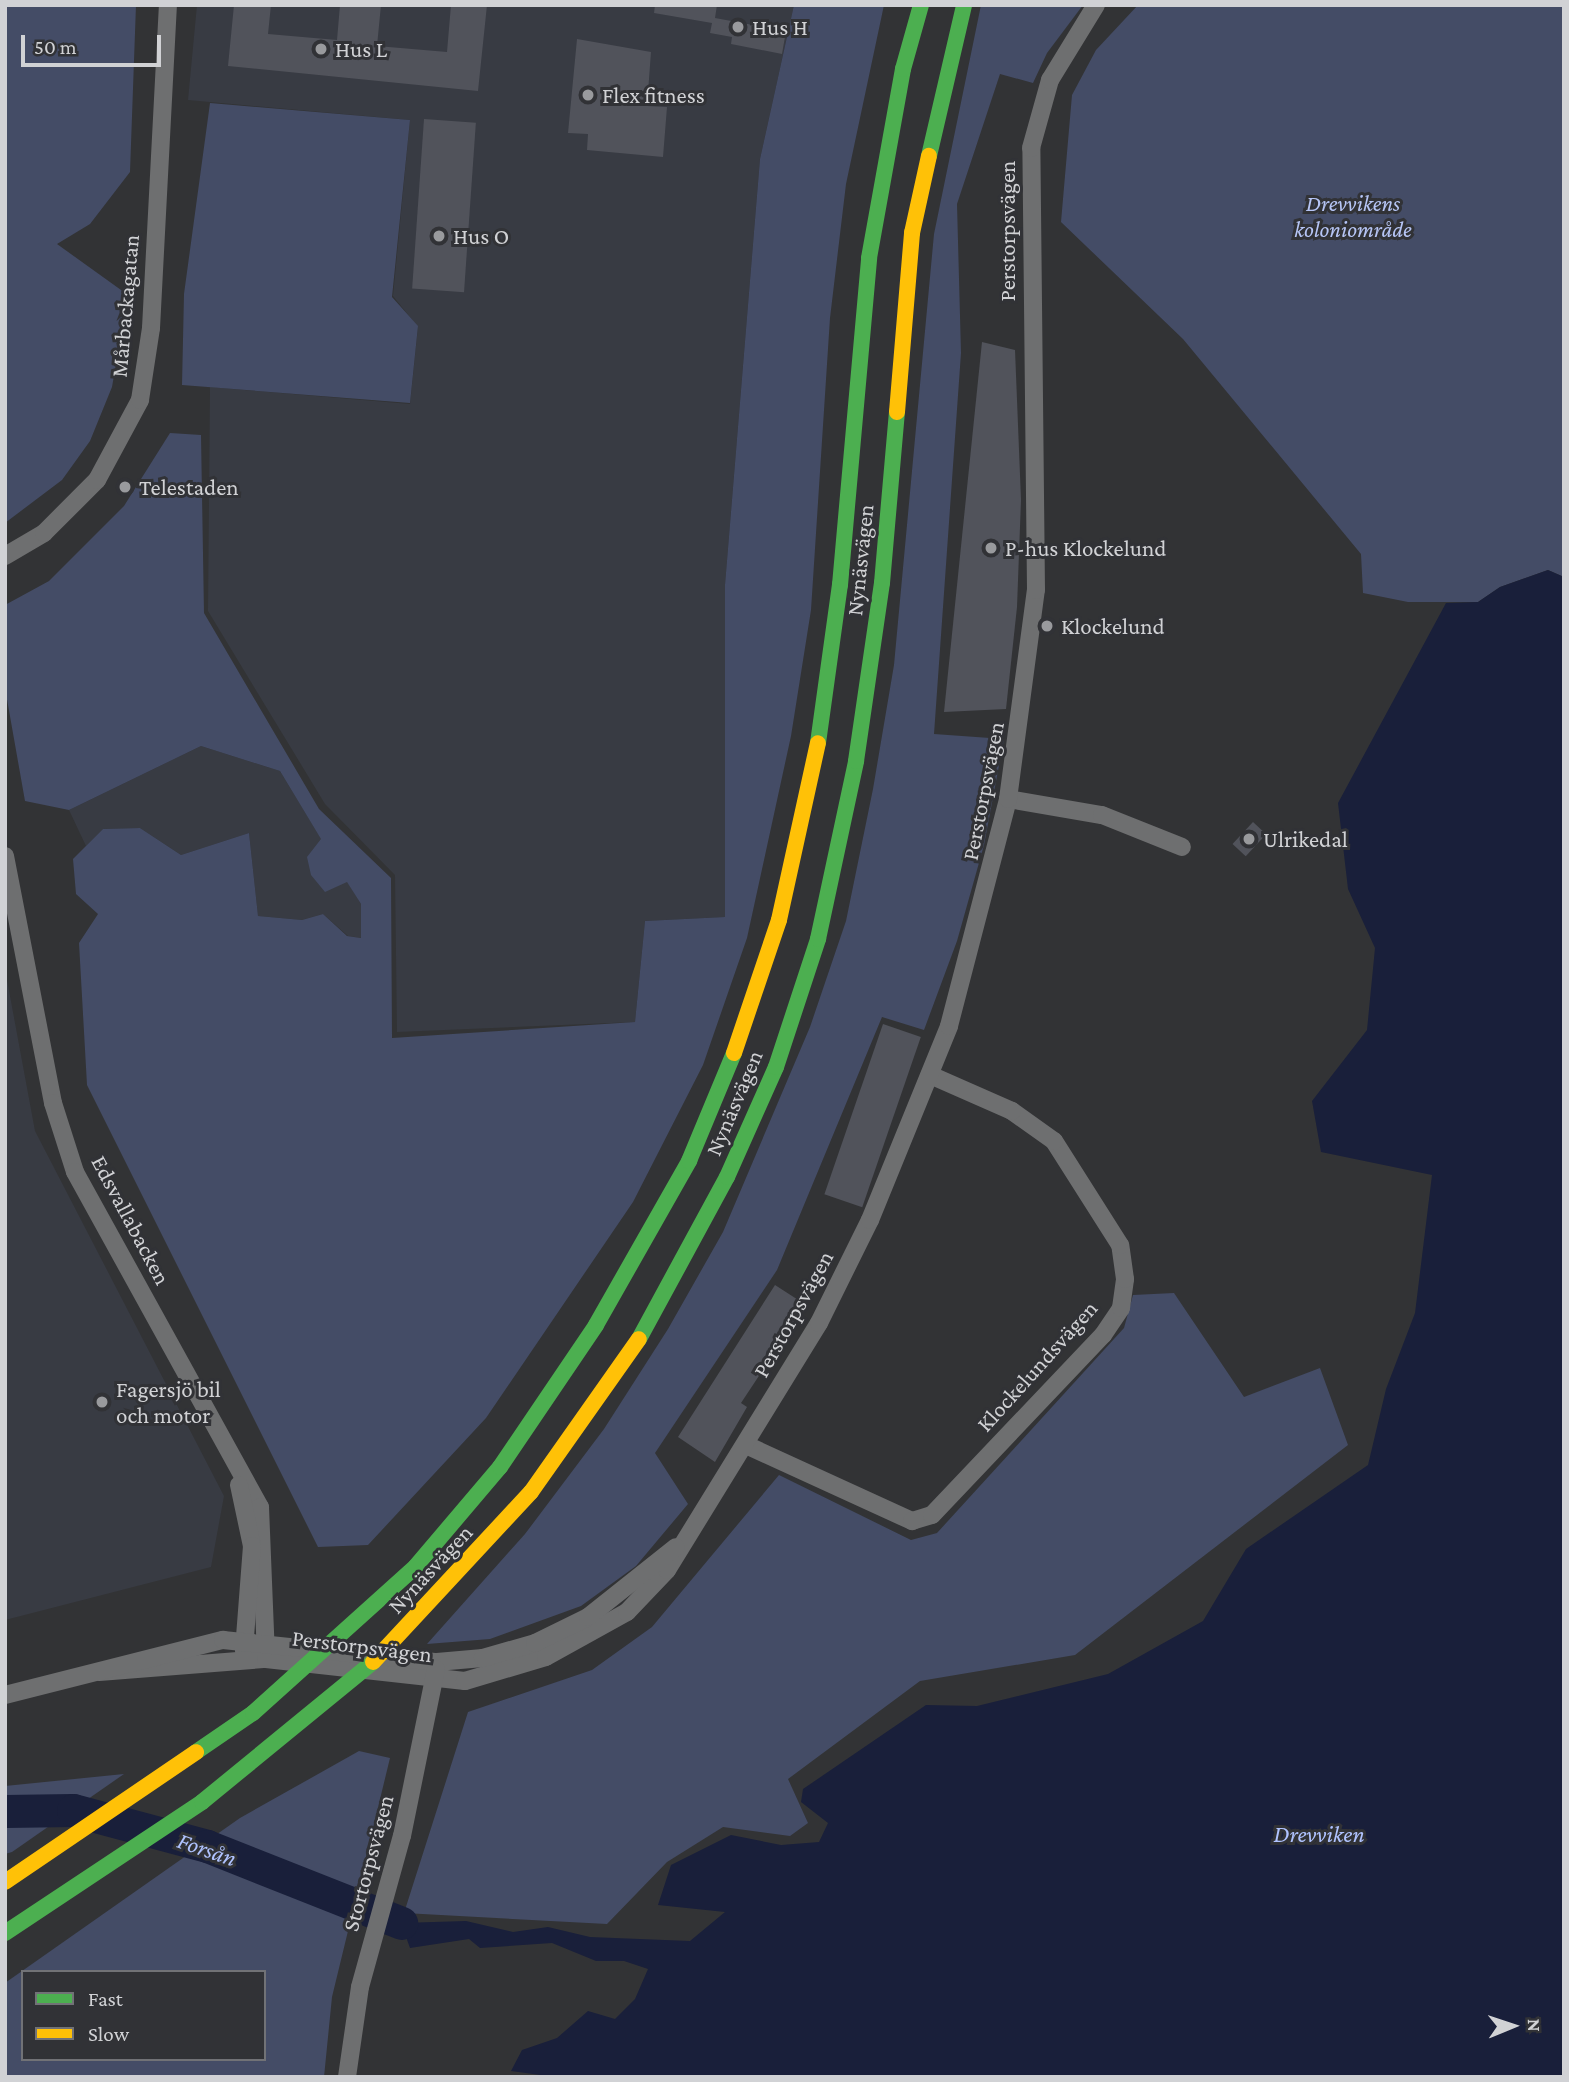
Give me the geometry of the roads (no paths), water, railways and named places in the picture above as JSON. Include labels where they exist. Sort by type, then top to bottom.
[{"type":"highway","name":"Nynäsvägen","points":[[5,1882],[253,1713],[416,1566],[500,1467],[645,1244],[689,1161],[734,1052],[779,920],[816,759],[840,585],[869,258],[903,69],[921,5]]},
{"type":"highway","name":"Nynäsvägen","points":[[6,1932],[202,1802],[280,1743],[442,1593],[531,1492],[626,1362],[727,1177],[776,1067],[818,939],[856,761],[883,583],[912,233],[964,5]]},
{"type":"street","name":"Mårbackagatan","points":[[5,556],[44,533],[97,480],[140,400],[151,328],[168,5]]},
{"type":"street","name":"Perstorpsvägen","points":[[5,1695],[99,1672],[158,1652],[244,1640],[266,1649],[435,1681],[486,1679],[592,1635],[626,1612],[692,1534],[819,1323],[870,1220],[930,1075],[974,940],[1008,799],[1036,590],[1031,148],[1050,80],[1096,5]]},
{"type":"street","points":[[1008,799],[1102,815],[1182,847]]},
{"type":"street","name":"Edsvallabacken","points":[[5,856],[53,1103],[75,1172],[234,1465],[250,1486],[263,1522],[266,1649]]},
{"type":"street","name":"Klockelundsvägen","points":[[746,1445],[912,1521],[932,1515],[1103,1335],[1121,1308],[1125,1279],[1120,1245],[1054,1141],[1012,1111],[930,1075]]},
{"type":"street","name":"Edsvallabacken","points":[[234,1465],[252,1546],[244,1659]]},
{"type":"street","name":"Perstorpsvägen","points":[[99,1672],[244,1659],[266,1649],[437,1662],[483,1658],[588,1617],[692,1534]]},
{"type":"street","name":"Stortorpsvägen","points":[[347,2077],[360,1987],[395,1858],[437,1662]]},
{"type":"water","name":"Drevviken","points":[[1548,570],[1564,577],[1564,2077],[555,2077],[511,2071],[522,2050],[557,2038],[588,2011],[615,2019],[635,1999],[648,1969],[624,1961],[596,1961],[552,1943],[480,1948],[469,1939],[410,1948],[401,1923],[466,1921],[513,1932],[548,1927],[590,1937],[690,1941],[725,1912],[658,1905],[671,1865],[731,1835],[781,1845],[819,1842],[828,1823],[801,1802],[803,1789],[926,1705],[977,1706],[1108,1674],[1203,1621],[1246,1549],[1368,1465],[1386,1389],[1415,1313],[1432,1175],[1321,1152],[1312,1101],[1367,1030],[1375,948],[1348,889],[1338,803],[1446,603],[1478,602],[1500,587]]},
{"type":"waterway","name":"Forsån","points":[[5,1811],[73,1810],[207,1846],[401,1923]]},
{"type":"place","name":"Hus H","points":[[738,27]]},
{"type":"place","name":"Hus L","points":[[321,49]]},
{"type":"place","name":"Flex fitness","points":[[588,95]]},
{"type":"place","name":"Hus O","points":[[439,236]]},
{"type":"place","name":"Telestaden","points":[[125,487]]},
{"type":"place","name":"P-hus Klockelund","points":[[991,548]]},
{"type":"place","name":"Klockelund","points":[[1047,626]]},
{"type":"place","name":"Ulrikedal","points":[[1249,839]]},
{"type":"place","name":"Fagersjö bil och motor","points":[[102,1402]]},
{"type":"park label","name":"Drevvikens koloniområde","points":[[1353,216]]}]
